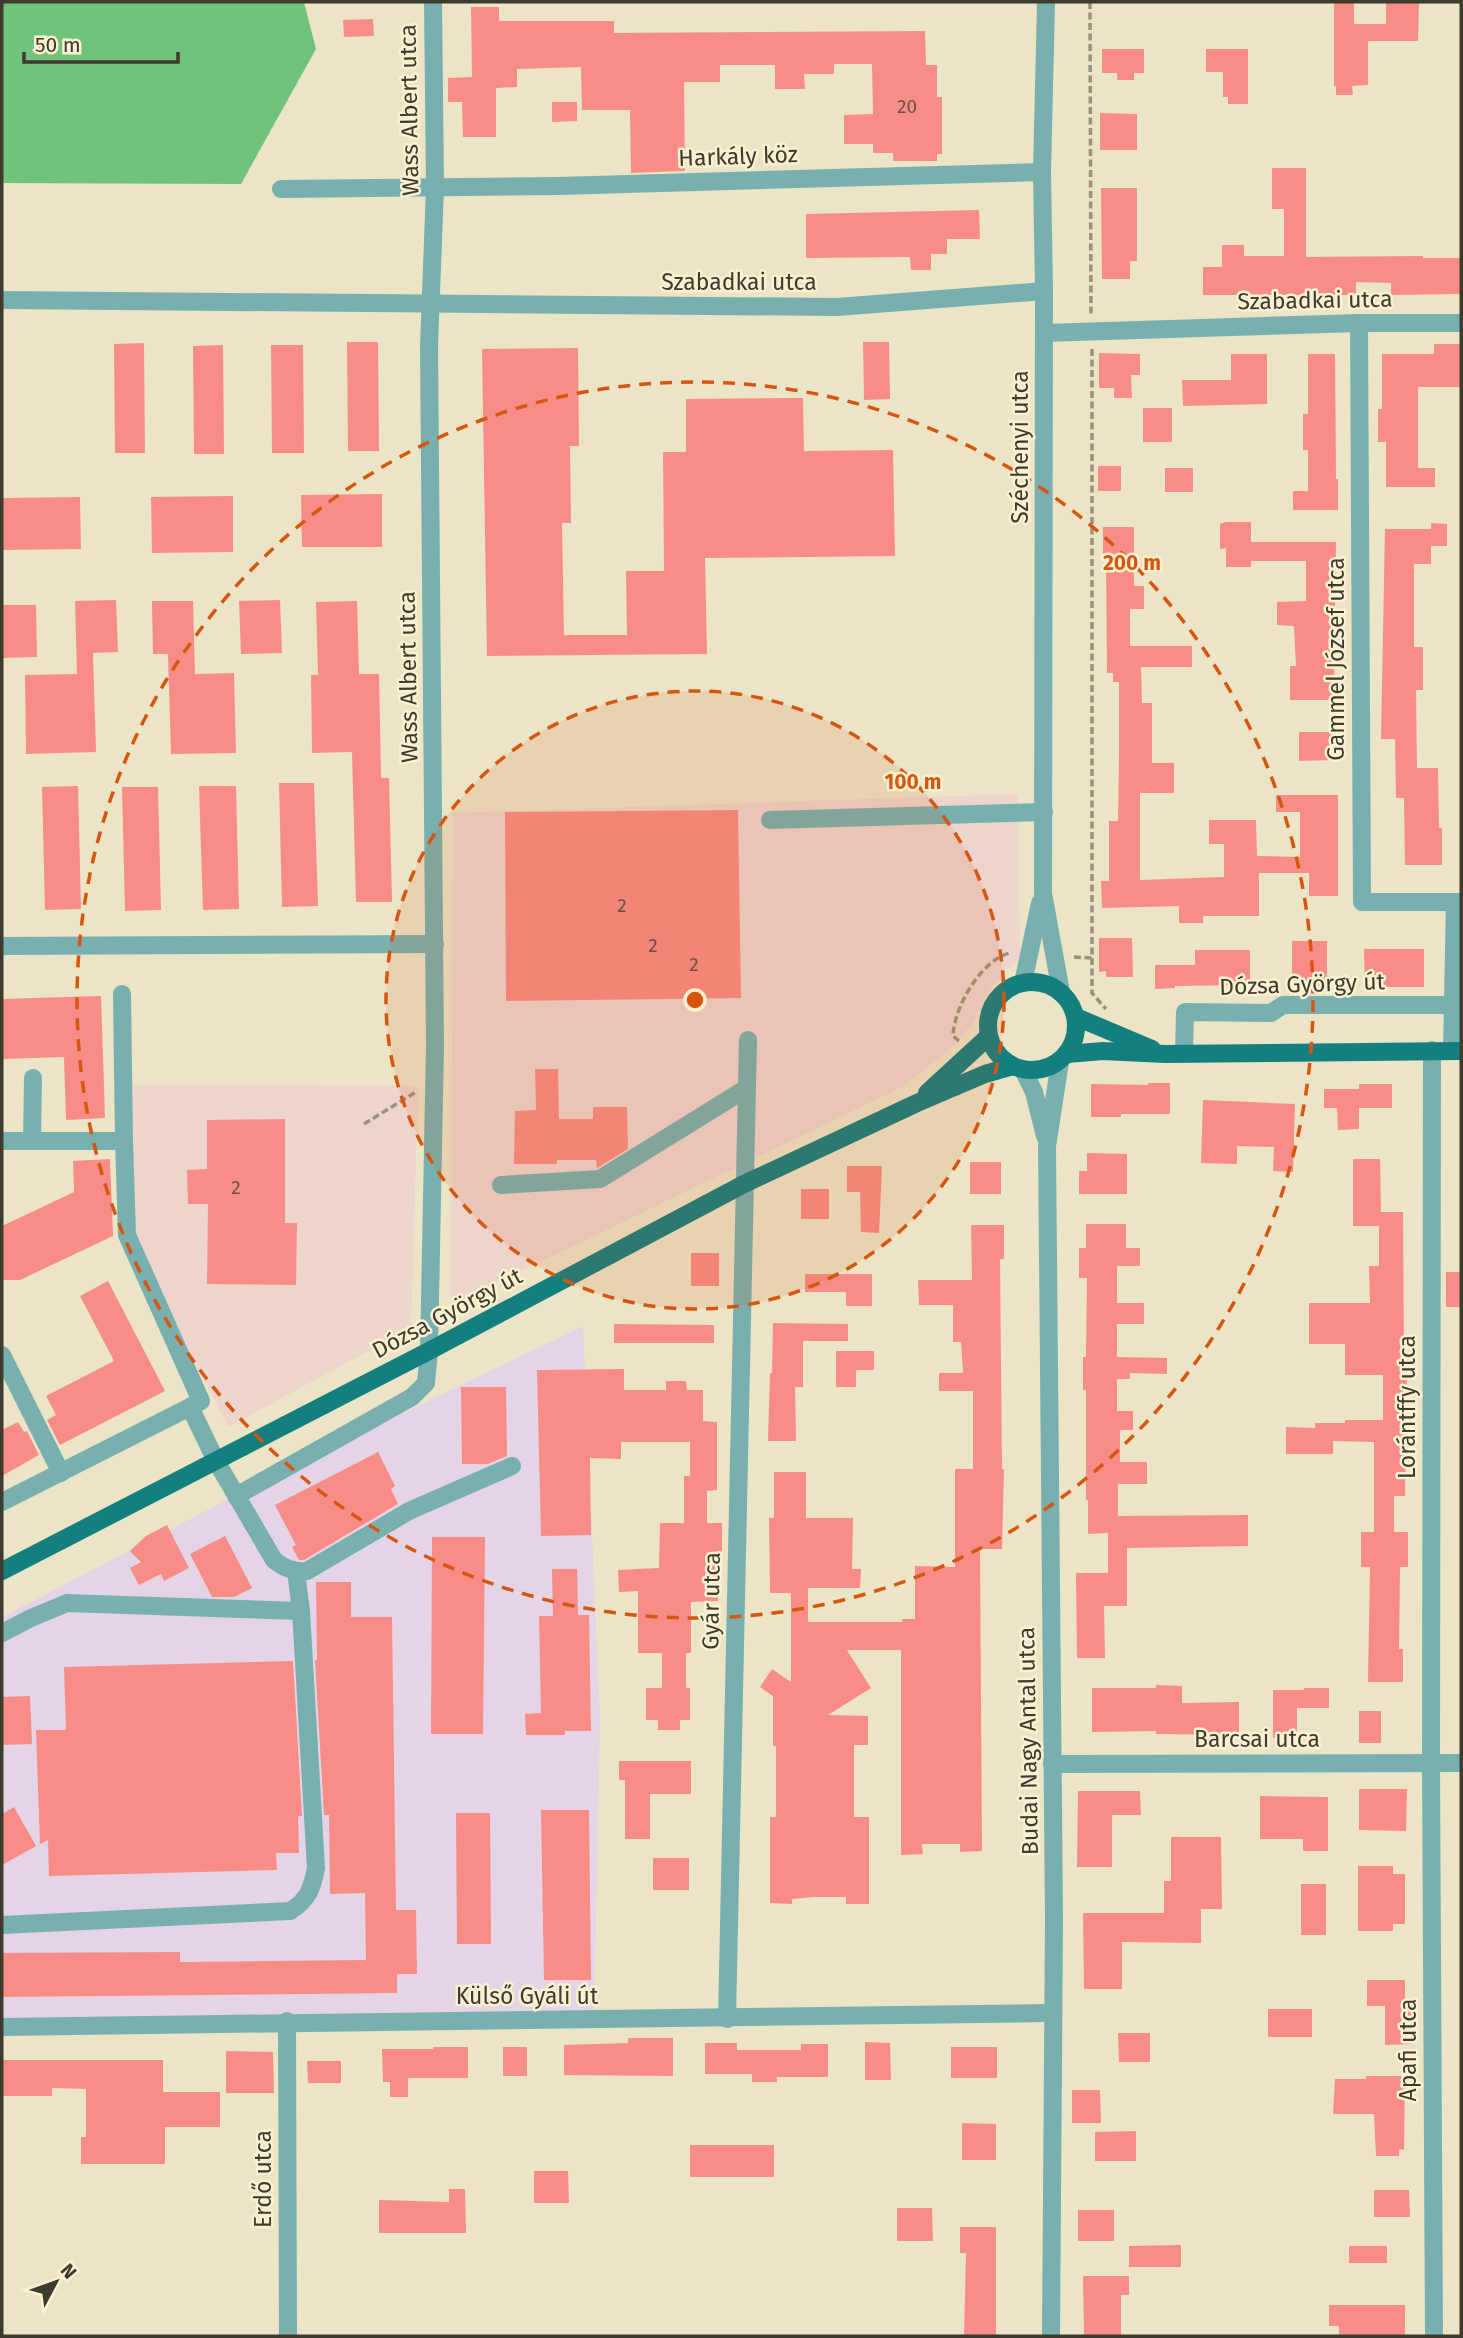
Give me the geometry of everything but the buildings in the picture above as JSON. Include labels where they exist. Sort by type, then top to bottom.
[{"type":"main road","points":[[1037,982],[1050,985],[1061,992],[1076,1017],[1077,1034],[1063,1058],[1049,1068],[1036,1071],[1018,1068],[994,1049],[988,1022],[999,997],[1010,987],[1037,982]]},
{"type":"main road","points":[[1076,1017],[1165,1054]]},
{"type":"main road","name":"Dózsa György út","points":[[917,1103],[989,1036]]},
{"type":"main road","points":[[1063,1058],[1104,1051],[1165,1054],[1456,1051]]},
{"type":"main road","name":"Dózsa György út","points":[[2,1571],[429,1351],[744,1184],[985,1074],[1018,1068]]},
{"type":"street","name":"Wass Albert utca","points":[[236,1496],[412,1396],[426,1383],[435,1081],[429,346],[435,188],[433,2]]},
{"type":"street","name":"Széchenyi utca","points":[[1046,2],[1042,172],[1043,893],[1061,992]]},
{"type":"street","name":"Harkály köz","points":[[281,189],[559,186],[1042,172]]},
{"type":"street","name":"Szabadkai utca","points":[[2,300],[838,307],[1044,291]]},
{"type":"street","name":"Szabadkai utca","points":[[1044,333],[1359,323],[1461,323]]},
{"type":"street","name":"Gammel József utca","points":[[1359,323],[1362,902],[1458,902]]},
{"type":"street","points":[[770,820],[1044,812]]},
{"type":"street","name":"Széchenyi utca","points":[[1023,983],[1043,893]]},
{"type":"street","points":[[1456,1051],[1458,902]]},
{"type":"street","points":[[2,946],[435,944]]},
{"type":"street","points":[[2,1502],[201,1401],[128,1235],[122,994]]},
{"type":"street","name":"Dózsa György út","points":[[1185,1054],[1185,1012],[1272,1013],[1283,1005],[1457,1005]]},
{"type":"street","name":"Gyár utca","points":[[727,2020],[748,1040]]},
{"type":"street","name":"Lorántffy utca","points":[[1432,1050],[1432,1763]]},
{"type":"street","name":"Budai Nagy Antal utca","points":[[1051,2336],[1052,1764],[1047,1146],[1063,1058]]},
{"type":"street","name":"Budai Nagy Antal utca","points":[[1018,1068],[1034,1092],[1047,1146]]},
{"type":"street","points":[[32,1141],[33,1078]]},
{"type":"street","points":[[501,1185],[600,1179],[747,1088]]},
{"type":"street","points":[[2,1141],[124,1141]]},
{"type":"street","points":[[2,1355],[61,1473]]},
{"type":"street","points":[[190,1407],[216,1461],[274,1560],[296,1572],[307,1571],[409,1511],[512,1466]]},
{"type":"street","points":[[2,1925],[290,1911],[303,1903],[312,1890],[316,1868],[301,1611],[296,1572]]},
{"type":"street","points":[[2,1633],[67,1603],[301,1611]]},
{"type":"street","name":"Apafi utca","points":[[1432,1763],[1434,2336]]},
{"type":"street","name":"Barcsai utca","points":[[1052,1764],[1461,1763]]},
{"type":"street","name":"Külső Gyáli út","points":[[2,2027],[287,2021],[727,2020],[1052,2013]]},
{"type":"street","name":"Erdő utca","points":[[287,2021],[288,2336]]},
{"type":"path","points":[[1090,2],[1092,993],[1108,1011],[1105,1030]]},
{"type":"path","points":[[971,1052],[953,1036],[953,1021],[961,1003],[982,972],[999,955],[1028,954]]},
{"type":"path","points":[[1053,956],[1093,958]]},
{"type":"path","points":[[364,1124],[435,1081]]},
{"type":"shaded area","points":[[1018,794],[1020,957],[990,988],[974,1022],[947,1052],[902,1087],[451,1305],[453,813]]},
{"type":"shaded area","points":[[127,1085],[418,1086],[411,1328],[228,1427],[131,1234]]},
{"type":"shaded area","points":[[583,1326],[600,1720],[594,2020],[2,2028],[2,1617],[265,1480]]},
{"type":"green space","points":[[2,2],[304,2],[316,49],[241,184],[2,183]]}]
